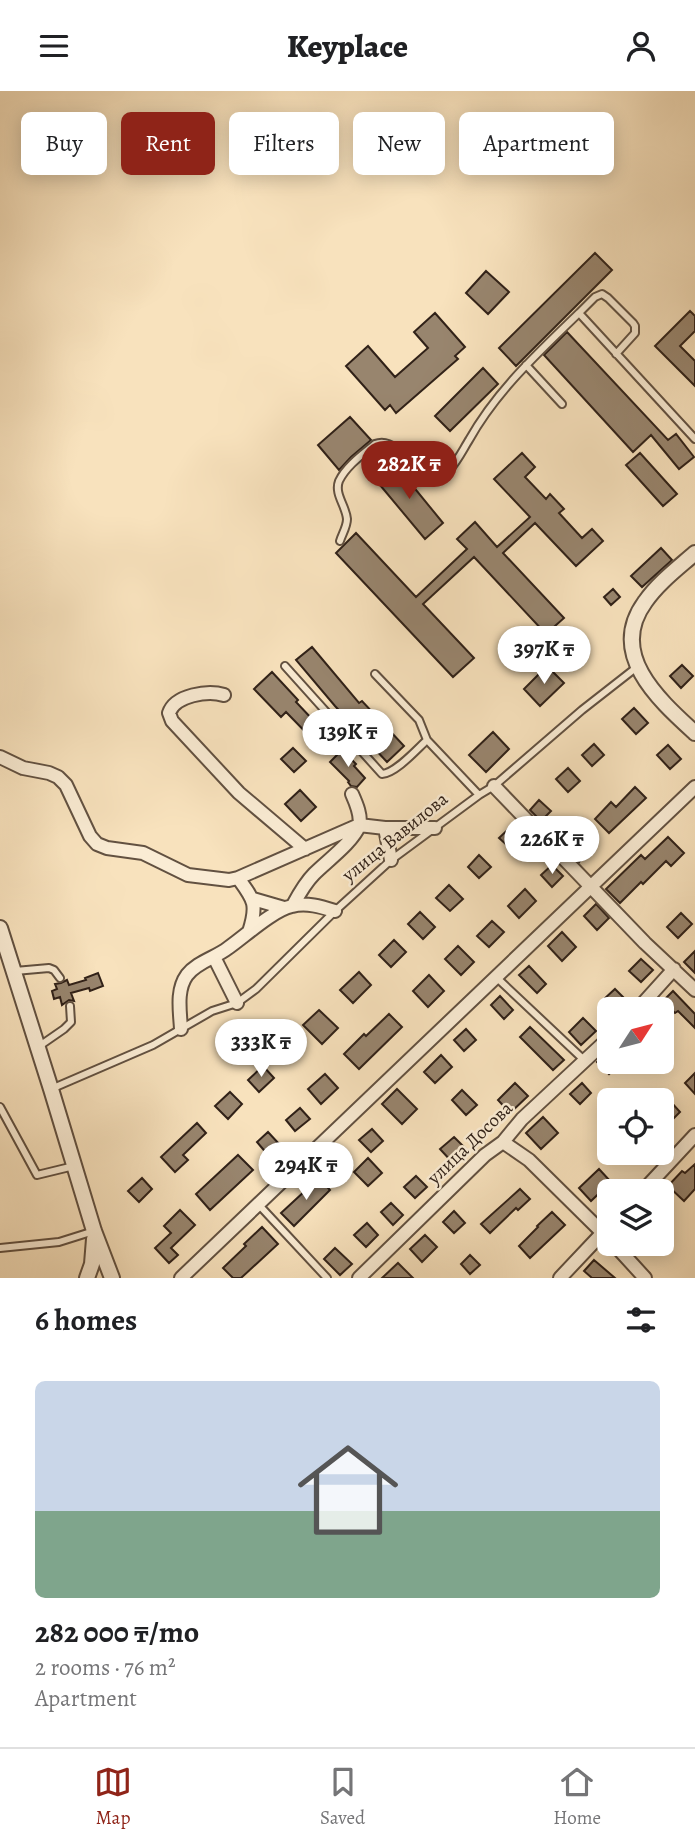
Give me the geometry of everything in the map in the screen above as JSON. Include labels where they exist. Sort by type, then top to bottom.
[{"type":"street","points":[[695,553],[654,591],[639,611],[632,642],[637,667],[645,682],[695,733]]},
{"type":"street","points":[[224,695],[216,692],[177,701],[169,713],[172,721],[239,793],[305,849]]},
{"type":"street","points":[[0,757],[23,768],[58,777],[66,785],[90,836],[97,844],[156,857],[188,875],[229,880],[238,878],[359,825],[435,828]]},
{"type":"street","points":[[494,786],[645,943],[695,990]]},
{"type":"street","points":[[181,1278],[695,787]]},
{"type":"street","points":[[181,1029],[181,989],[188,974],[289,907],[307,882],[352,836],[359,825],[357,805],[352,795]]},
{"type":"street","points":[[385,828],[391,860]]},
{"type":"street","points":[[238,878],[253,899],[255,913],[249,932]]},
{"type":"street","points":[[253,899],[289,907],[321,907],[335,911]]},
{"type":"street","points":[[0,928],[3,948],[14,971],[111,1278]]},
{"type":"street","points":[[214,957],[237,1003]]},
{"type":"street","points":[[649,997],[674,969]]},
{"type":"street","name":"улица Досова","points":[[359,1278],[597,1049]]},
{"type":"street","points":[[654,1179],[695,1135]]},
{"type":"street","points":[[503,1142],[528,1160],[597,1224]]},
{"type":"street","points":[[87,1278],[92,1264],[94,1231]]},
{"type":"street","points":[[560,1278],[597,1243]]},
{"type":"street","points":[[625,1256],[645,1278]]},
{"type":"lane","points":[[340,541],[347,518],[338,493],[338,485],[345,471],[375,444],[387,442],[424,478],[429,481],[440,477],[457,461],[481,417],[500,394],[595,297],[602,294],[635,326],[635,333],[615,353]]},
{"type":"lane","points":[[579,313],[695,439]]},
{"type":"lane","points":[[526,365],[562,404]]},
{"type":"lane","points":[[285,667],[382,774],[396,769],[428,740]]},
{"type":"lane","name":"улица Вавилова","points":[[51,1089],[153,1045],[212,1011],[237,1003],[256,989],[391,860],[494,786],[582,710],[637,667]]},
{"type":"lane","points":[[375,674],[419,720],[428,740],[479,795]]},
{"type":"lane","points":[[14,971],[49,968],[60,978]]},
{"type":"lane","points":[[496,977],[584,1060]]},
{"type":"lane","points":[[38,1047],[71,1022],[70,1006]]},
{"type":"lane","points":[[0,1107],[37,1175],[74,1166]]},
{"type":"lane","points":[[258,1204],[327,1278]]},
{"type":"lane","points":[[0,1248],[59,1243],[94,1231]]},
{"type":"building","points":[[595,253],[612,270],[516,366],[499,348]]},
{"type":"building","points":[[486,271],[509,292],[488,314],[466,293]]},
{"type":"building","points":[[690,311],[695,316],[695,331],[680,346],[695,361],[695,386],[655,346]]},
{"type":"building","points":[[435,313],[465,347],[455,356],[458,359],[396,413],[390,405],[385,410],[346,366],[368,346],[395,377],[428,348],[414,332]]},
{"type":"building","points":[[567,332],[668,440],[676,434],[694,457],[679,469],[651,435],[633,452],[544,355]]},
{"type":"building","points":[[483,368],[498,384],[450,431],[435,416]]},
{"type":"building","points":[[350,417],[371,440],[339,470],[318,445]]},
{"type":"building","points":[[522,453],[535,467],[525,477],[546,499],[550,494],[564,509],[559,513],[582,538],[592,529],[603,541],[576,566],[535,523],[503,553],[564,618],[546,634],[474,557],[423,604],[474,658],[453,677],[336,553],[356,533],[416,597],[467,549],[457,539],[475,522],[497,547],[530,517],[494,479]]},
{"type":"building","points":[[640,453],[677,494],[663,506],[626,465]]},
{"type":"building","points":[[394,463],[443,523],[425,539],[375,479]]},
{"type":"building","points":[[661,548],[672,560],[642,587],[631,576]]},
{"type":"building","points":[[613,589],[620,597],[611,605],[604,597]]},
{"type":"building","points":[[312,647],[359,703],[362,701],[404,746],[387,762],[296,660]]},
{"type":"building","points":[[682,665],[693,676],[681,688],[670,676]]},
{"type":"building","points":[[547,666],[564,683],[540,706],[524,689]]},
{"type":"building","points":[[272,672],[330,738],[320,747],[286,712],[281,717],[254,689]]},
{"type":"building","points":[[634,708],[648,723],[636,734],[622,719]]},
{"type":"building","points":[[493,732],[509,749],[486,772],[469,755]]},
{"type":"building","points":[[594,744],[604,755],[592,766],[582,755]]},
{"type":"building","points":[[668,745],[681,759],[670,769],[657,755]]},
{"type":"building","points":[[293,748],[306,761],[294,772],[281,759]]},
{"type":"building","points":[[342,750],[365,778],[357,787],[351,786],[330,762]]},
{"type":"building","points":[[568,768],[580,781],[568,792],[556,779]]},
{"type":"building","points":[[635,787],[646,798],[609,833],[595,819],[611,802],[616,807]]},
{"type":"building","points":[[300,790],[316,807],[301,821],[285,804]]},
{"type":"building","points":[[539,800],[551,811],[541,821],[530,810]]},
{"type":"building","points":[[516,822],[526,832],[510,848],[499,838]]},
{"type":"building","points":[[668,837],[684,853],[671,866],[666,861],[620,903],[606,889],[641,855],[645,859]]},
{"type":"building","points":[[579,838],[591,850],[579,862],[568,850]]},
{"type":"building","points":[[479,855],[491,867],[479,878],[468,867]]},
{"type":"building","points":[[552,865],[563,876],[552,887],[541,875]]},
{"type":"building","points":[[449,885],[463,899],[450,911],[436,898]]},
{"type":"building","points":[[525,889],[536,901],[519,918],[508,906]]},
{"type":"building","points":[[596,904],[609,918],[597,930],[584,916]]},
{"type":"building","points":[[420,912],[435,927],[423,939],[408,924]]},
{"type":"building","points":[[681,913],[692,924],[678,938],[667,927]]},
{"type":"building","points":[[492,921],[504,932],[489,947],[477,936]]},
{"type":"building","points":[[562,932],[576,947],[562,961],[548,946]]},
{"type":"building","points":[[394,940],[406,952],[391,967],[379,955]]},
{"type":"building","points":[[458,946],[474,962],[461,975],[445,959]]},
{"type":"building","points":[[695,951],[695,973],[684,962]]},
{"type":"building","points":[[641,959],[653,970],[641,982],[629,971]]},
{"type":"building","points":[[529,966],[546,984],[537,993],[519,975]]},
{"type":"building","points":[[359,972],[371,985],[353,1003],[340,990]]},
{"type":"building","points":[[98,973],[103,986],[90,991],[89,988],[71,993],[74,1001],[69,1000],[62,1005],[60,997],[54,999],[52,991],[57,989],[55,984],[67,980],[69,985]]},
{"type":"building","points":[[429,975],[444,991],[428,1007],[413,991]]},
{"type":"building","points":[[615,989],[623,997],[606,997]]},
{"type":"building","points":[[673,991],[695,1014],[695,1028],[678,1011],[674,1012],[674,997],[667,997]]},
{"type":"building","points":[[500,996],[513,1010],[504,1019],[491,1005]]},
{"type":"building","points":[[319,1010],[338,1028],[322,1044],[303,1025]]},
{"type":"building","points":[[389,1014],[402,1027],[359,1069],[344,1054]]},
{"type":"building","points":[[583,1018],[596,1031],[581,1045],[569,1032]]},
{"type":"building","points":[[530,1027],[564,1060],[553,1070],[520,1037]]},
{"type":"building","points":[[466,1029],[476,1040],[464,1051],[454,1040]]},
{"type":"building","points":[[290,1037],[301,1048],[286,1062],[275,1051]]},
{"type":"building","points":[[441,1055],[452,1067],[435,1083],[424,1072]]},
{"type":"building","points":[[263,1066],[274,1078],[259,1092],[248,1080]]},
{"type":"building","points":[[695,1073],[695,1094],[685,1083]]},
{"type":"building","points":[[325,1074],[338,1088],[321,1104],[308,1089]]},
{"type":"building","points":[[515,1083],[528,1096],[510,1113],[498,1100]]},
{"type":"building","points":[[582,1083],[591,1093],[580,1104],[570,1094]]},
{"type":"building","points":[[397,1089],[417,1109],[402,1124],[382,1104]]},
{"type":"building","points":[[462,1090],[477,1105],[466,1115],[452,1100]]},
{"type":"building","points":[[230,1092],[242,1104],[228,1119],[215,1106]]},
{"type":"building","points":[[674,1105],[680,1112],[674,1118]]},
{"type":"building","points":[[300,1108],[310,1119],[295,1131],[286,1120]]},
{"type":"building","points":[[543,1117],[558,1133],[541,1149],[526,1133]]},
{"type":"building","points":[[197,1123],[206,1133],[183,1155],[188,1160],[175,1172],[161,1157]]},
{"type":"building","points":[[372,1129],[383,1141],[371,1152],[359,1140]]},
{"type":"building","points":[[268,1132],[280,1145],[268,1155],[257,1142]]},
{"type":"building","points":[[454,1137],[467,1150],[453,1163],[440,1149]]},
{"type":"building","points":[[238,1155],[253,1170],[210,1210],[196,1194]]},
{"type":"building","points":[[368,1158],[382,1173],[368,1186],[354,1172]]},
{"type":"building","points":[[695,1164],[695,1189],[684,1201],[674,1192],[674,1180],[682,1171],[685,1173]]},
{"type":"building","points":[[599,1169],[608,1179],[597,1179],[597,1195],[591,1201],[579,1188]]},
{"type":"building","points":[[416,1176],[427,1187],[415,1198],[404,1187]]},
{"type":"building","points":[[142,1178],[152,1189],[139,1202],[128,1191]]},
{"type":"building","points":[[319,1178],[330,1190],[294,1226],[281,1213]]},
{"type":"building","points":[[520,1189],[530,1199],[518,1210],[516,1208],[490,1233],[481,1224]]},
{"type":"building","points":[[391,1203],[403,1215],[393,1225],[381,1212]]},
{"type":"building","points":[[180,1210],[195,1225],[171,1248],[178,1255],[169,1263],[155,1248],[171,1233],[164,1226]]},
{"type":"building","points":[[454,1211],[465,1223],[454,1233],[443,1222]]},
{"type":"building","points":[[552,1212],[565,1225],[530,1258],[519,1246]]},
{"type":"building","points":[[367,1223],[378,1235],[366,1247],[354,1235]]},
{"type":"building","points":[[262,1227],[278,1244],[241,1278],[233,1278],[223,1268]]},
{"type":"building","points":[[425,1235],[437,1247],[422,1262],[410,1249]]},
{"type":"building","points":[[335,1248],[352,1264],[340,1275],[324,1259]]},
{"type":"building","points":[[470,1255],[480,1265],[470,1274],[461,1264]]},
{"type":"building","points":[[594,1260],[615,1278],[592,1278],[584,1271]]},
{"type":"building","points":[[398,1263],[413,1278],[382,1278]]}]
